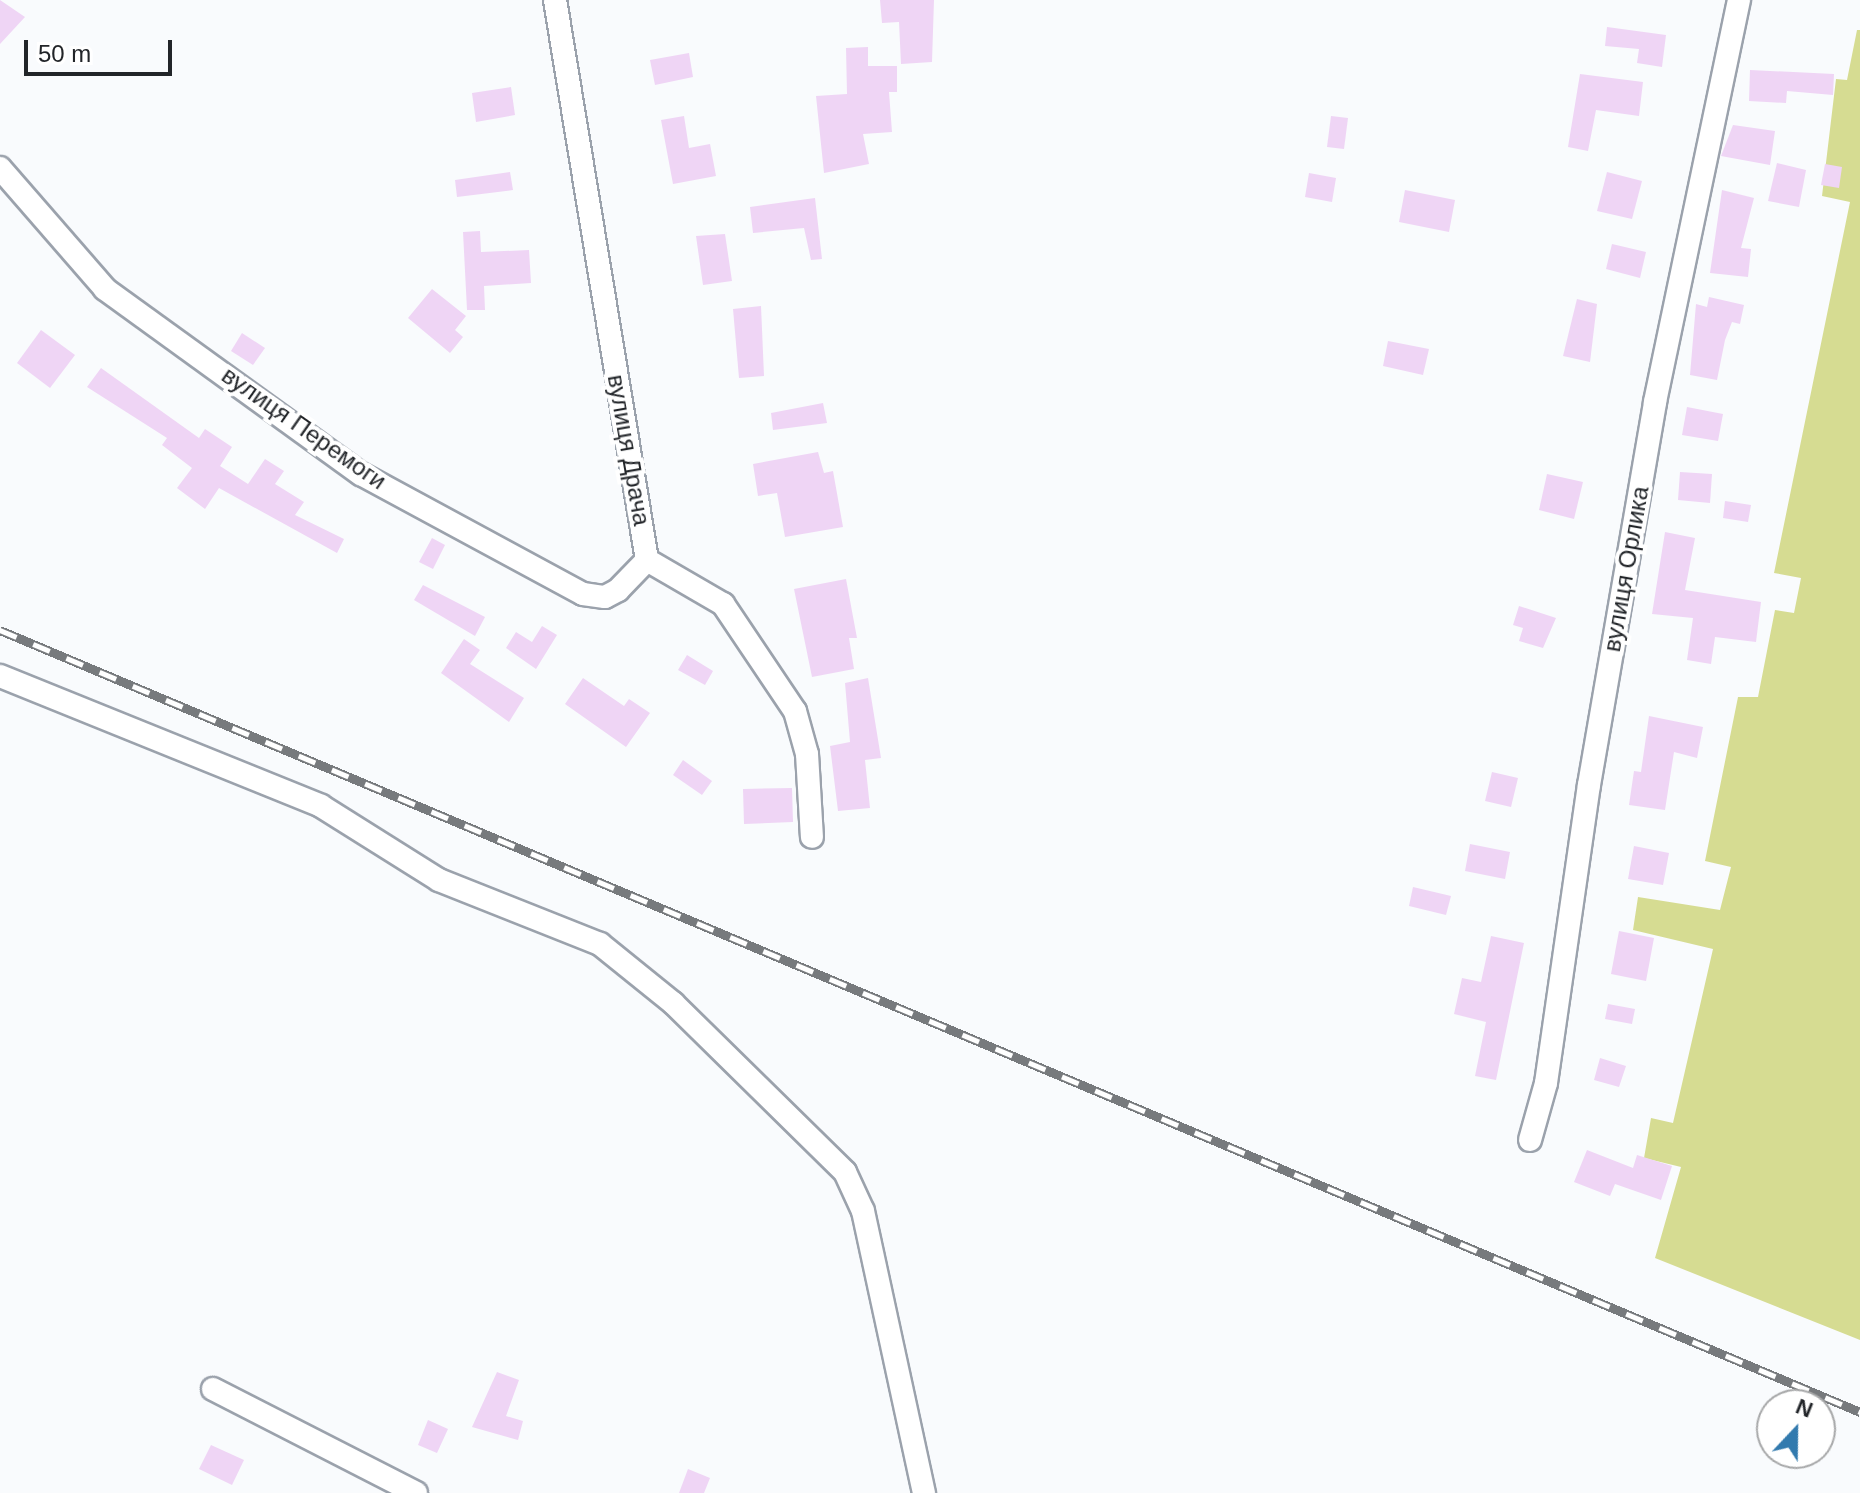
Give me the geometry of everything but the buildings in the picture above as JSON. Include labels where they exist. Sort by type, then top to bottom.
[{"type":"street","name":"вулиця Драча","points":[[555,0],[647,560],[723,604],[795,711],[807,754],[812,837]]},
{"type":"street","name":"вулиця Орлика","points":[[1530,1140],[1546,1083],[1589,785],[1655,402],[1739,0]]},
{"type":"street","name":"вулиця Перемоги","points":[[0,168],[105,289],[361,474],[583,594],[605,597],[618,590],[647,560]]},
{"type":"street","points":[[0,676],[321,806],[439,880],[600,944],[673,1003],[845,1172],[863,1211],[924,1493]]},
{"type":"street","points":[[213,1389],[416,1493]]},
{"type":"green space","points":[[1857,30],[1860,30],[1860,1340],[1655,1258],[1681,1167],[1644,1158],[1651,1118],[1673,1123],[1713,949],[1633,930],[1638,897],[1720,910],[1731,867],[1705,861],[1738,697],[1758,697],[1775,610],[1794,613],[1801,578],[1774,573],[1850,202],[1822,196],[1836,79],[1847,80]]},
{"type":"railway","points":[[0,630],[1860,1412]]}]
